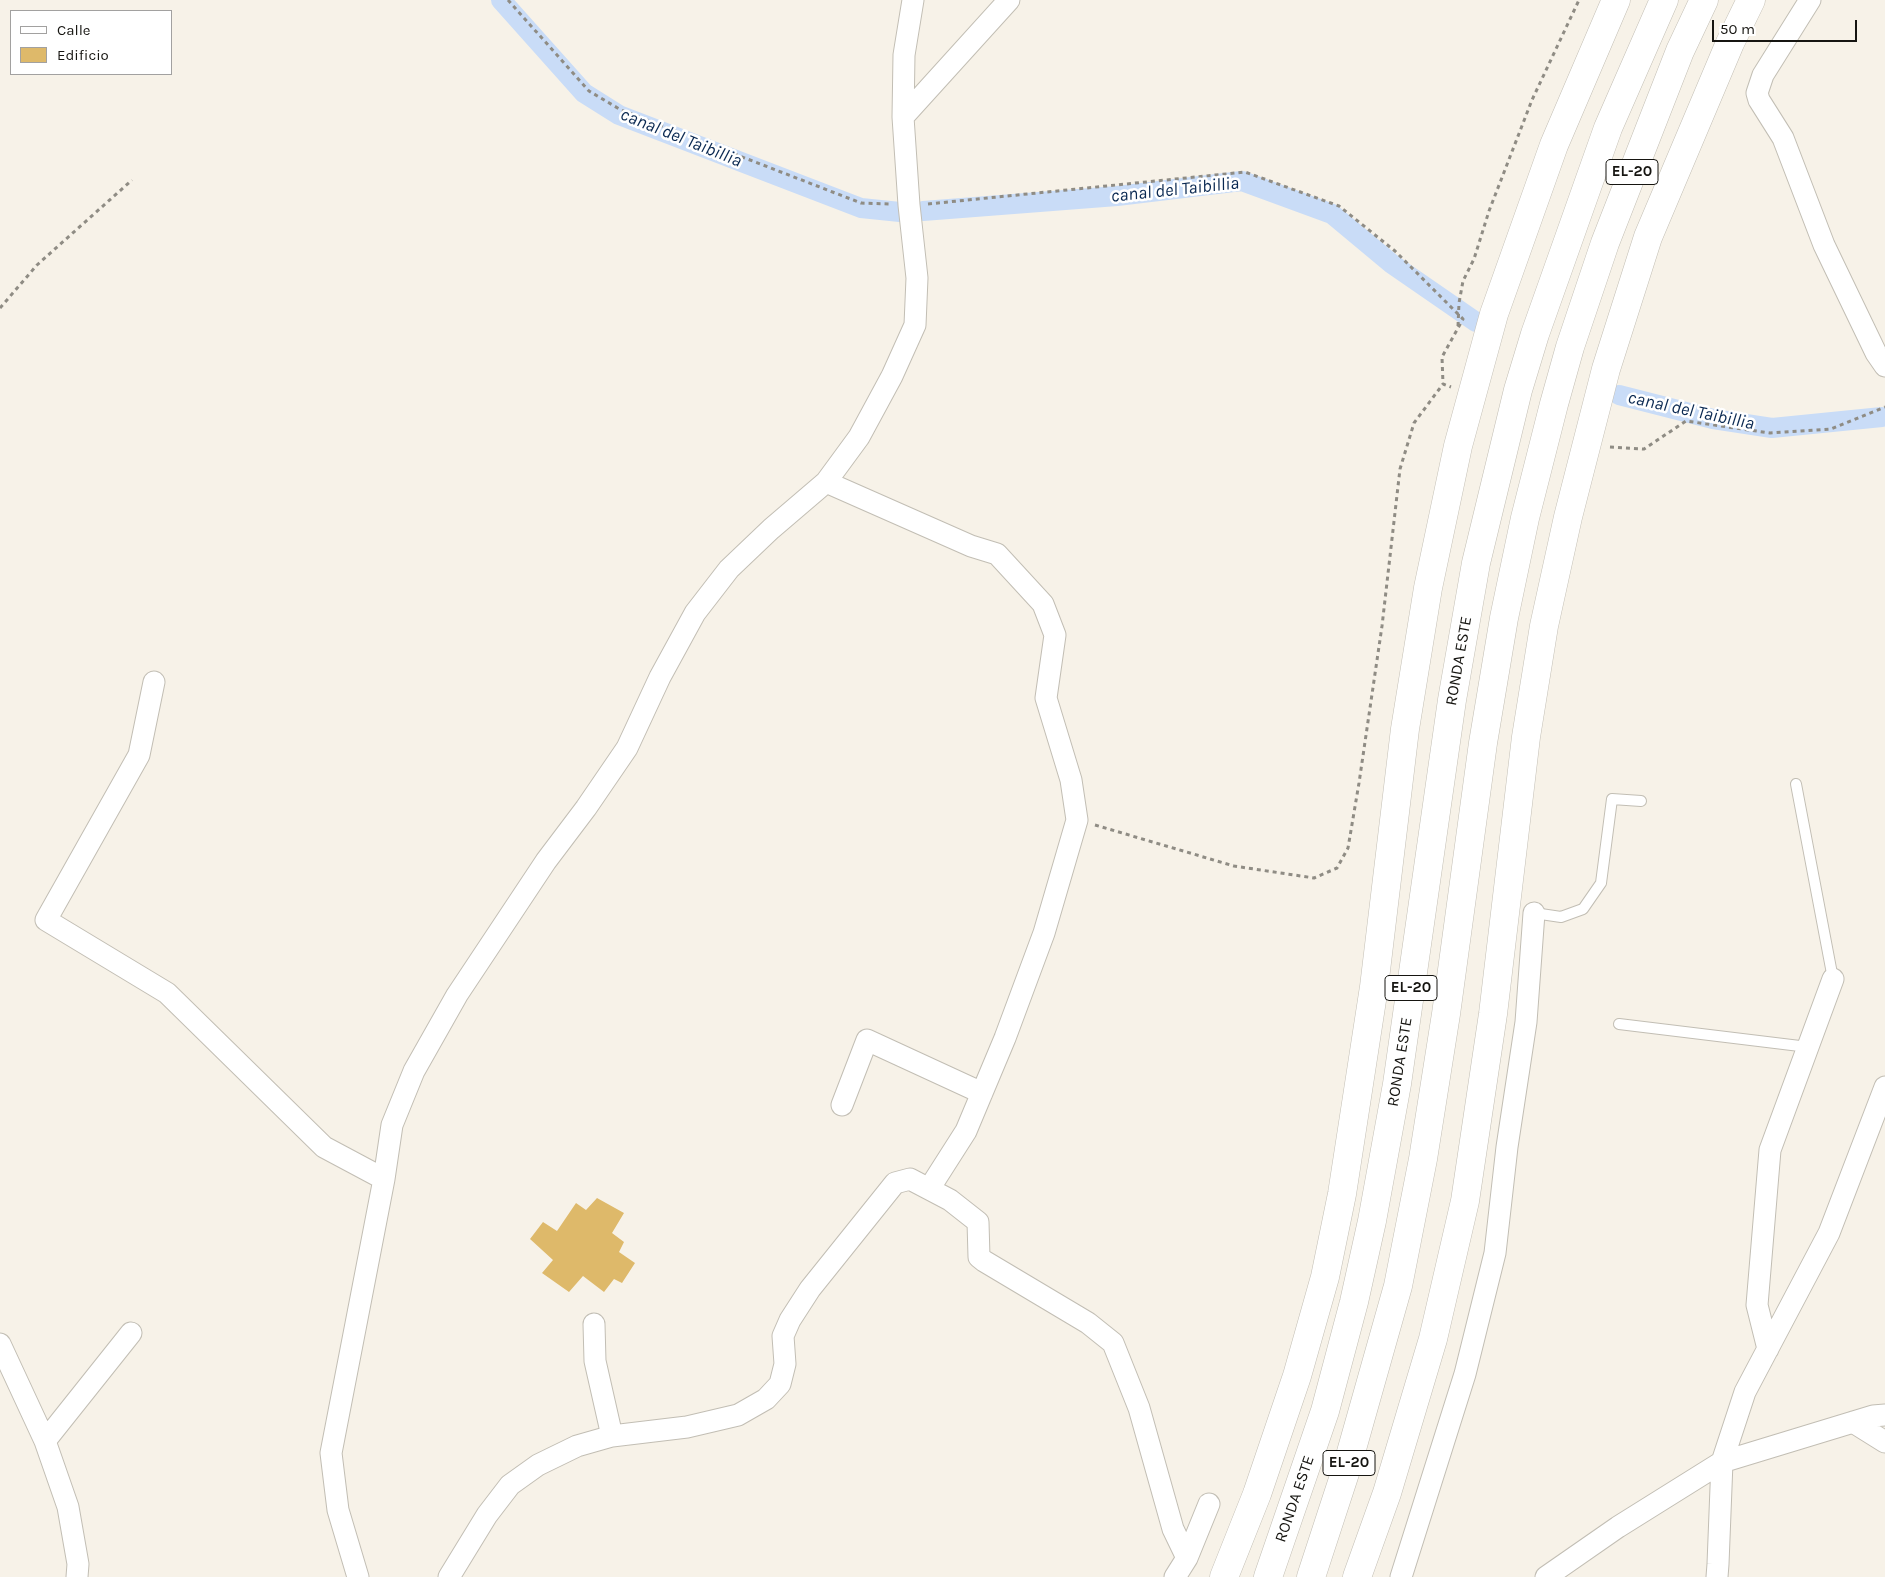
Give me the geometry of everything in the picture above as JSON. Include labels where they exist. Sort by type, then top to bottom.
[{"type":"highway","points":[[1224,1577],[1257,1494],[1297,1376],[1324,1277],[1342,1194],[1374,986],[1406,720],[1428,588],[1454,464],[1494,314],[1554,146],[1616,0]]},
{"type":"highway","name":"RONDA ESTE","points":[[1268,1577],[1325,1412],[1354,1302],[1372,1221],[1397,1084],[1452,700],[1472,583],[1518,390],[1535,334],[1608,128],[1664,0]]},
{"type":"highway","name":"EL-20","points":[[1311,1577],[1346,1470],[1398,1286],[1423,1159],[1449,994],[1483,743],[1504,618],[1525,518],[1570,347],[1605,243],[1680,51],[1704,0]]},
{"type":"highway","points":[[1357,1577],[1386,1493],[1433,1339],[1465,1201],[1493,1014],[1526,737],[1544,626],[1568,517],[1606,369],[1648,237],[1730,44],[1751,0]]},
{"type":"highway","name":"EL-20","points":[[1328,1577],[1362,1473],[1382,1347]]},
{"type":"street","points":[[358,1577],[338,1510],[331,1453],[384,1179],[392,1125],[414,1071],[457,995],[546,861],[586,808],[627,748],[660,678],[695,613],[729,569],[826,482],[859,437],[892,376],[914,325],[918,278],[909,205],[903,118],[904,55],[912,0]]},
{"type":"street","points":[[903,118],[1008,0]]},
{"type":"street","points":[[1810,0],[1763,75],[1757,93],[1759,100],[1783,138],[1824,245],[1876,353],[1885,366]]},
{"type":"street","points":[[826,482],[971,546],[998,554],[1043,604],[1055,635],[1046,698],[1071,780],[1078,820],[1044,933],[1024,990],[966,1131],[929,1188]]},
{"type":"street","points":[[154,682],[139,755],[46,920],[167,993],[324,1147],[384,1179]]},
{"type":"street","points":[[1401,1577],[1465,1374],[1495,1253],[1507,1147],[1526,1022],[1534,913]]},
{"type":"street","points":[[1768,1349],[1757,1306],[1770,1150],[1832,979]]},
{"type":"street","points":[[842,1105],[867,1040],[982,1093]]},
{"type":"street","points":[[1716,1577],[1722,1462],[1745,1392],[1829,1233],[1885,1087]]},
{"type":"street","points":[[448,1577],[487,1515],[510,1485],[538,1465],[577,1446],[612,1436],[687,1427],[738,1415],[766,1399],[780,1384],[785,1364],[784,1336],[790,1320],[810,1289],[895,1183],[910,1179],[950,1200],[978,1222],[978,1257],[1088,1323],[1113,1343],[1139,1408],[1173,1529],[1186,1558]]},
{"type":"street","points":[[594,1324],[594,1361],[612,1436]]},
{"type":"street","points":[[45,1440],[131,1332]]},
{"type":"street","points":[[0,1344],[45,1440],[68,1507],[78,1564],[77,1577]]},
{"type":"street","points":[[1546,1577],[1618,1528],[1722,1462],[1874,1414],[1885,1442]]},
{"type":"street","points":[[1175,1577],[1186,1558],[1209,1504]]},
{"type":"lane","points":[[1796,784],[1832,979]]},
{"type":"lane","points":[[1534,913],[1561,917],[1583,910],[1600,883],[1612,800],[1642,801]]},
{"type":"lane","points":[[1619,1024],[1808,1047]]},
{"type":"path","points":[[508,0],[589,91],[621,110],[861,203],[909,205],[944,203],[1245,172],[1339,206],[1394,251],[1463,320],[1442,357],[1443,384],[1414,423],[1400,469],[1382,626],[1359,783],[1348,848],[1336,868],[1314,878],[1234,866],[1078,820]]},
{"type":"path","points":[[1458,328],[1459,303],[1463,281],[1474,260],[1489,212],[1532,100],[1578,0]]},
{"type":"path","points":[[0,308],[37,265],[132,180]]},
{"type":"path","points":[[1443,384],[1452,388]]},
{"type":"path","points":[[1609,446],[1644,449],[1686,421],[1770,433],[1831,429],[1885,407]]},
{"type":"building","points":[[597,1198],[624,1213],[612,1233],[624,1242],[619,1252],[635,1263],[622,1283],[614,1279],[604,1292],[583,1276],[569,1292],[542,1273],[553,1260],[530,1239],[543,1222],[557,1231],[576,1203],[586,1210]]},
{"type":"waterway","name":"canal del Taibillia","points":[[501,0],[584,93],[619,115],[861,208],[900,212]]},
{"type":"waterway","name":"canal del Taibillia","points":[[923,211],[1117,196],[1242,181],[1332,214],[1392,264],[1476,322]]},
{"type":"waterway","name":"canal del Taibillia","points":[[1619,395],[1713,419],[1772,428],[1882,417]]}]
